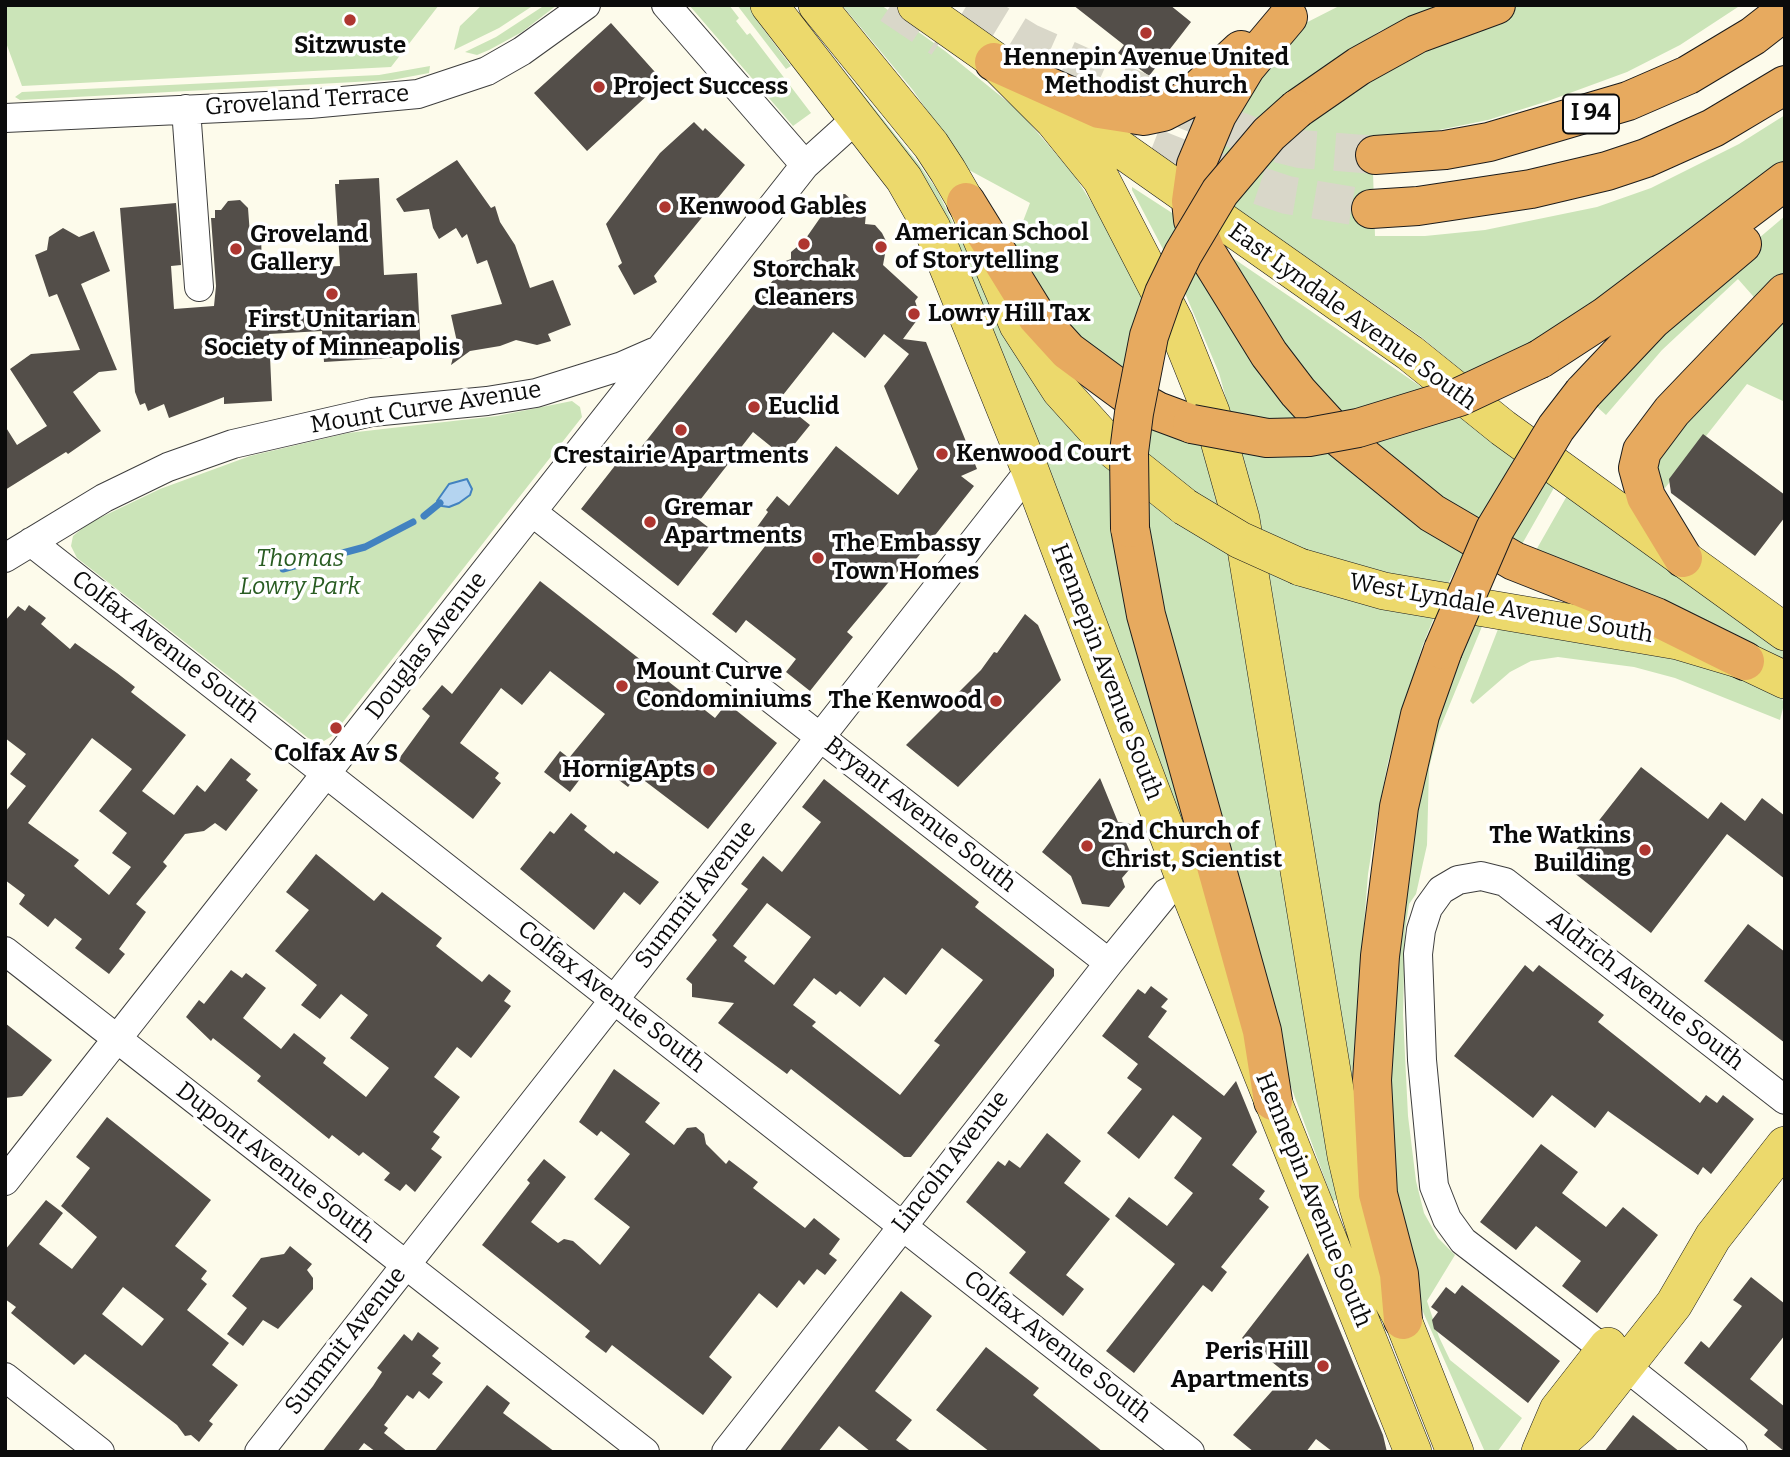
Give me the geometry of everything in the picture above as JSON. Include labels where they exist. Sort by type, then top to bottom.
[{"type":"highway","points":[[1273,1101],[1262,1031],[1146,615],[1130,528],[1129,452],[1149,336],[1164,293],[1183,254],[1220,192],[1269,134],[1297,109],[1360,66],[1417,34],[1496,5]]},
{"type":"highway","points":[[994,62],[1100,109],[1129,116],[1155,115],[1188,99],[1256,38],[1299,11]]},
{"type":"highway","points":[[1299,11],[1246,67],[1217,115],[1196,165],[1191,201],[1194,220],[1206,252],[1274,359],[1326,424],[1388,480],[1424,508],[1505,556],[1558,580],[1656,617],[1745,661]]},
{"type":"highway","name":"I 94","points":[[1375,155],[1445,150],[1489,142],[1628,101],[1711,62],[1785,11]]},
{"type":"highway","name":"I 94","points":[[1371,209],[1418,206],[1531,189],[1607,171],[1646,159],[1713,128],[1785,85]]},
{"type":"highway","points":[[966,202],[1037,317],[1068,351],[1125,393],[1157,411],[1192,424],[1268,438],[1334,433],[1381,423],[1437,406],[1540,359],[1606,316],[1785,181]]},
{"type":"highway","points":[[1403,1320],[1399,1274],[1378,1194],[1372,1080],[1380,956],[1399,807],[1420,715],[1443,650],[1495,529],[1556,428],[1583,393],[1652,320],[1785,207]]},
{"type":"highway","points":[[1683,558],[1646,496],[1638,468],[1642,451],[1660,424],[1785,293]]},
{"type":"main road","name":"Hennepin Avenue South","points":[[769,5],[904,179],[932,228],[1030,470],[1186,883],[1413,1452]]},
{"type":"main road","name":"West Lyndale Avenue South","points":[[817,5],[931,145],[966,202],[1018,326],[1054,380],[1105,442],[1185,507],[1240,540],[1300,566],[1384,592],[1650,635],[1745,661],[1785,680]]},
{"type":"main road","name":"East Lyndale Avenue South","points":[[916,5],[1410,353],[1503,428],[1785,632]]},
{"type":"main road","name":"Hennepin Avenue South","points":[[994,62],[1054,121],[1101,180],[1175,322],[1211,412],[1241,519],[1346,1156],[1358,1207],[1381,1280],[1403,1320],[1455,1452]]},
{"type":"main road","points":[[1540,1452],[1558,1410],[1674,1304],[1713,1237],[1785,1145]]},
{"type":"main road","points":[[1548,1452],[1578,1426],[1615,1358]]},
{"type":"street","name":"Groveland Terrace","points":[[5,118],[310,104],[418,94],[487,71],[522,51],[586,5]]},
{"type":"street","points":[[666,5],[805,165]]},
{"type":"street","points":[[186,109],[200,287]]},
{"type":"street","name":"Douglas Avenue","points":[[5,1181],[805,165],[856,119]]},
{"type":"street","name":"Mount Curve Avenue","points":[[5,558],[104,498],[168,467],[233,443],[372,412],[487,401],[536,393],[622,366],[659,349]]},
{"type":"street","name":"Summit Avenue","points":[[259,1452],[1030,470]]},
{"type":"street","name":"Bryant Avenue South","points":[[532,512],[1109,963]]},
{"type":"street","name":"Colfax Avenue South","points":[[31,542],[1190,1452]]},
{"type":"street","name":"Aldrich Avenue South","points":[[1615,1358],[1463,1241],[1447,1219],[1434,1186],[1422,1060],[1421,930],[1428,908],[1441,890],[1458,880],[1481,876],[1505,882],[1785,1100]]},
{"type":"street","name":"Lincoln Avenue","points":[[726,1452],[901,1225],[1109,963],[1166,893],[1186,883]]},
{"type":"street","name":"Dupont Avenue South","points":[[5,951],[645,1452]]},
{"type":"street","points":[[1615,1358],[1733,1452]]},
{"type":"street","points":[[5,1377],[100,1452]]},
{"type":"green space","points":[[5,5],[439,5],[391,67],[22,86],[5,40]]},
{"type":"green space","points":[[482,5],[534,5],[499,28],[454,50],[460,26]]},
{"type":"green space","points":[[545,5],[557,5],[522,32],[489,50],[477,55],[465,52],[496,37]]},
{"type":"green space","points":[[689,5],[729,5],[739,18],[736,21],[747,35],[750,33],[811,113],[793,126]]},
{"type":"green space","points":[[737,5],[750,5],[758,22],[791,66],[786,69]]},
{"type":"green space","points":[[842,5],[881,5],[945,51],[1019,111],[1074,175],[1095,208],[1144,301],[1121,382],[1082,354],[1004,233],[1017,237],[1030,203],[969,170],[912,89]]},
{"type":"green space","points":[[1341,5],[1438,5],[1380,31],[1299,85],[1206,185],[1205,164],[1290,31]]},
{"type":"green space","points":[[1522,5],[1741,5],[1680,45],[1627,72],[1548,101],[1488,120],[1424,133],[1372,139],[1375,236],[1425,236],[1485,230],[1597,207],[1651,188],[1739,144],[1785,115],[1785,162],[1680,243],[1474,381],[1420,336],[1230,204],[1243,186],[1338,93],[1497,12]]},
{"type":"green space","points":[[430,66],[429,73],[392,80],[20,100],[15,97],[22,92],[379,75]]},
{"type":"green space","points":[[850,78],[937,190],[975,268],[1111,466],[1227,935],[1072,538],[845,83]]},
{"type":"green space","points":[[1132,187],[1183,220],[1165,253],[1132,190]]},
{"type":"green space","points":[[1785,216],[1785,277],[1760,304],[1738,279],[1662,350],[1606,415],[1596,406],[1733,260]]},
{"type":"green space","points":[[1218,248],[1305,307],[1436,397],[1337,423]]},
{"type":"green space","points":[[1195,260],[1312,426],[1233,424],[1219,373],[1182,286]]},
{"type":"green space","points":[[1785,306],[1783,401],[1747,384],[1665,488],[1650,481],[1659,444]]},
{"type":"green space","name":"Thomas Lowry Park","points":[[572,401],[580,407],[582,417],[332,736],[324,741],[308,738],[77,558],[71,546],[73,536],[89,523],[160,489],[250,456],[348,433],[497,416]]},
{"type":"green space","points":[[1459,416],[1517,458],[1475,530],[1358,447]]},
{"type":"green space","points":[[1146,425],[1203,446],[1223,513],[1143,460]]},
{"type":"green space","points":[[1336,451],[1466,548],[1446,588],[1382,577],[1260,533],[1240,452]]},
{"type":"green space","points":[[1543,476],[1555,486],[1517,553],[1502,546]]},
{"type":"green space","points":[[1568,494],[1785,651],[1785,663],[1531,559]]},
{"type":"green space","points":[[1143,498],[1188,530],[1234,556],[1343,1198],[1333,1201],[1286,1073],[1174,663]]},
{"type":"green space","points":[[1267,572],[1435,615],[1422,647],[1388,762],[1377,818],[1368,874],[1352,1078]]},
{"type":"green space","points":[[1466,623],[1483,624],[1438,733],[1429,768],[1427,845],[1416,894],[1409,904],[1405,931],[1403,1015],[1408,1116],[1416,1181],[1424,1213],[1438,1238],[1455,1255],[1427,1301],[1450,1360],[1522,1418],[1497,1452],[1485,1452],[1412,1287],[1382,1125],[1413,791]]},
{"type":"green space","points":[[1500,624],[1678,653],[1780,693],[1784,704],[1780,720],[1675,678],[1634,667],[1558,657],[1531,661],[1510,672],[1473,704],[1470,701]]},
{"type":"water","points":[[467,479],[472,489],[470,495],[449,507],[442,506],[437,501],[449,484]]},
{"type":"building","name":"Hennepin Avenue United Methodist Church","points":[[1073,5],[1170,5],[1191,22],[1149,76],[1118,53],[1124,45]]},
{"type":"building","name":"Project Success","points":[[611,23],[663,81],[587,151],[534,93]]},
{"type":"building","name":"Kenwood Gables","points":[[694,122],[703,131],[705,128],[745,165],[654,276],[657,282],[634,295],[618,266],[622,263],[606,224],[660,153]]},
{"type":"building","points":[[457,160],[491,208],[495,206],[500,222],[515,245],[530,288],[553,280],[571,325],[548,334],[551,341],[537,345],[516,340],[500,346],[470,351],[451,365],[457,342],[451,315],[502,304],[487,260],[477,264],[467,234],[462,238],[456,228],[439,239],[433,228],[429,209],[404,212],[396,199]]},
{"type":"building","points":[[379,178],[384,275],[417,273],[421,356],[324,362],[322,331],[269,334],[272,401],[224,404],[224,397],[169,418],[164,404],[148,411],[145,403],[140,405],[135,392],[120,208],[176,203],[181,265],[171,266],[174,309],[214,306],[216,286],[211,218],[215,218],[215,210],[221,210],[228,201],[240,200],[248,208],[250,235],[261,235],[262,270],[340,266],[335,184],[339,184],[339,180]]},
{"type":"building","points":[[845,194],[866,213],[865,224],[875,225],[882,233],[887,243],[883,265],[918,297],[915,301],[920,316],[903,339],[926,342],[977,469],[961,476],[974,486],[913,563],[908,559],[847,632],[853,637],[810,691],[786,672],[796,659],[746,620],[736,633],[712,614],[766,545],[752,534],[768,512],[766,510],[777,496],[789,506],[836,446],[898,495],[918,469],[884,386],[909,354],[884,334],[865,358],[833,332],[779,400],[810,425],[784,457],[753,432],[690,513],[718,535],[678,586],[581,509],[621,458],[628,464],[774,279],[783,262],[791,259],[791,252],[804,241],[836,195]]},
{"type":"building","points":[[63,228],[79,237],[94,231],[110,271],[81,284],[117,370],[99,372],[73,392],[101,431],[68,454],[66,452],[5,490],[5,426],[17,445],[47,426],[10,369],[31,354],[80,350],[57,294],[49,297],[35,255],[47,250],[49,237]]},
{"type":"building","points":[[1703,434],[1785,495],[1785,517],[1755,556],[1671,493],[1669,479]]},
{"type":"building","points":[[540,581],[715,718],[727,703],[777,743],[708,829],[637,775],[628,787],[594,761],[570,792],[544,772],[560,751],[569,758],[605,714],[550,671],[522,705],[501,688],[460,743],[499,773],[495,778],[501,783],[473,819],[398,760],[430,716],[422,709],[442,685],[452,694]]},
{"type":"building","points":[[29,605],[46,618],[41,624],[70,649],[75,643],[117,673],[135,687],[131,692],[186,735],[142,791],[174,815],[197,785],[205,792],[231,758],[251,774],[246,780],[258,790],[226,831],[215,823],[204,831],[185,834],[163,862],[167,866],[136,904],[146,912],[119,949],[125,954],[109,974],[75,948],[82,939],[55,918],[48,927],[19,904],[25,895],[5,880],[5,812],[26,786],[10,774],[26,754],[5,738],[5,621],[18,606],[25,611]],"holes":[[[92,738],[132,769],[99,811],[127,833],[112,853],[131,867],[109,895],[74,866],[79,860],[28,823]]]},
{"type":"building","name":"The Kenwood","points":[[1025,614],[1038,625],[1061,680],[958,787],[906,745],[981,670],[994,652],[997,653]]},
{"type":"building","name":"The Watkins Building","points":[[1641,767],[1708,819],[1721,802],[1745,821],[1762,798],[1785,816],[1785,879],[1727,834],[1651,933],[1564,865]]},
{"type":"building","name":"2nd Church of Christ, Scientist","points":[[1100,778],[1118,822],[1137,825],[1125,840],[1135,863],[1122,878],[1125,887],[1109,907],[1082,904],[1071,876],[1042,852]]},
{"type":"building","points":[[824,779],[979,902],[975,907],[1054,969],[1054,976],[911,1157],[904,1157],[791,1069],[787,1074],[718,1023],[734,1003],[692,997],[692,984],[686,979],[717,940],[712,935],[748,889],[741,884],[763,856],[782,872],[821,822],[802,807]],"holes":[[[767,903],[811,937],[774,985],[744,961],[747,957],[733,946]],[[942,948],[983,980],[934,1041],[940,1045],[900,1095],[812,1026],[816,1022],[793,1005],[814,978],[836,995],[840,991],[860,1007],[884,977],[906,995]]]},
{"type":"building","points":[[571,813],[587,826],[584,830],[614,854],[616,851],[659,882],[640,905],[624,892],[594,930],[520,869],[550,831],[554,834]]},
{"type":"building","points":[[316,854],[374,901],[382,892],[442,938],[436,946],[482,982],[489,974],[511,991],[504,1001],[511,1006],[471,1058],[457,1047],[434,1077],[460,1097],[433,1132],[440,1137],[431,1149],[442,1157],[415,1192],[406,1184],[400,1191],[384,1180],[390,1173],[363,1152],[359,1156],[332,1135],[329,1139],[257,1081],[261,1076],[213,1038],[211,1041],[186,1017],[199,1000],[204,1004],[231,970],[242,978],[246,973],[266,988],[243,1018],[281,1049],[294,1033],[326,1058],[323,1063],[366,1097],[389,1068],[350,1038],[368,1015],[341,994],[320,1019],[301,1005],[317,985],[275,951],[309,910],[286,892]]},
{"type":"building","points":[[1748,924],[1785,952],[1785,1043],[1704,981]]},
{"type":"building","points":[[1525,965],[1533,972],[1539,965],[1604,1015],[1598,1022],[1700,1103],[1706,1095],[1717,1103],[1723,1095],[1754,1119],[1711,1174],[1703,1167],[1698,1175],[1608,1111],[1595,1128],[1552,1095],[1533,1118],[1454,1056]]},
{"type":"building","points":[[1151,986],[1168,999],[1161,1007],[1167,1011],[1148,1037],[1224,1096],[1236,1081],[1257,1132],[1232,1165],[1265,1191],[1259,1199],[1269,1207],[1221,1267],[1227,1272],[1212,1292],[1203,1285],[1134,1373],[1106,1351],[1175,1264],[1115,1216],[1129,1197],[1167,1226],[1193,1193],[1174,1178],[1202,1138],[1173,1115],[1139,1159],[1107,1133],[1142,1089],[1127,1078],[1138,1064],[1102,1036],[1138,989],[1145,994]]},
{"type":"building","points":[[5,1023],[52,1060],[22,1096],[5,1098]]},
{"type":"building","points":[[614,1069],[660,1103],[645,1122],[674,1145],[687,1128],[696,1127],[704,1134],[706,1144],[726,1164],[729,1160],[758,1182],[753,1188],[805,1228],[814,1218],[840,1239],[829,1254],[837,1260],[825,1275],[817,1269],[804,1285],[799,1280],[777,1308],[759,1293],[709,1357],[732,1377],[703,1415],[612,1345],[606,1353],[585,1337],[590,1331],[482,1245],[530,1183],[527,1180],[544,1159],[566,1177],[531,1222],[558,1243],[564,1239],[573,1241],[600,1265],[630,1227],[594,1199],[630,1154],[601,1131],[597,1136],[579,1122]]},
{"type":"building","points":[[107,1117],[211,1200],[175,1246],[207,1271],[201,1279],[207,1284],[187,1310],[229,1343],[212,1365],[238,1385],[209,1421],[213,1424],[199,1442],[191,1435],[185,1436],[177,1425],[85,1354],[74,1365],[11,1313],[16,1307],[5,1299],[5,1250],[46,1200],[63,1213],[39,1244],[72,1269],[97,1237],[61,1206],[90,1168],[76,1157]],"holes":[[[123,1287],[164,1319],[142,1346],[102,1314]]]},
{"type":"building","points":[[1047,1133],[1081,1161],[1064,1183],[1110,1219],[1066,1275],[1084,1289],[1063,1316],[1009,1273],[1026,1252],[966,1202],[998,1161],[1005,1166],[1009,1160],[1020,1168]]},
{"type":"building","points":[[1541,1144],[1578,1172],[1562,1193],[1606,1227],[1623,1207],[1658,1235],[1597,1313],[1562,1286],[1581,1261],[1536,1226],[1516,1250],[1480,1222]]},
{"type":"building","points":[[290,1246],[312,1264],[307,1270],[313,1278],[313,1289],[278,1329],[263,1320],[243,1346],[227,1334],[247,1308],[232,1296],[261,1258],[284,1254]]},
{"type":"building","points":[[1308,1253],[1383,1435],[1387,1452],[1333,1452],[1316,1439],[1306,1452],[1254,1452],[1233,1435],[1287,1374],[1242,1338]]},
{"type":"building","points":[[1751,1277],[1785,1304],[1785,1335],[1750,1379],[1785,1407],[1785,1452],[1764,1435],[1768,1430],[1684,1363],[1701,1341],[1709,1348],[1742,1306],[1733,1300]]},
{"type":"building","points":[[1462,1285],[1560,1361],[1528,1403],[1434,1329],[1432,1320],[1438,1312],[1431,1307],[1446,1287],[1455,1294]]},
{"type":"building","points":[[901,1291],[932,1316],[875,1391],[912,1420],[896,1440],[912,1452],[871,1452],[839,1426],[818,1452],[779,1452]]},
{"type":"building","points":[[418,1332],[439,1348],[432,1356],[441,1363],[432,1374],[443,1382],[429,1399],[419,1391],[413,1399],[407,1395],[384,1425],[388,1428],[384,1433],[408,1452],[376,1452],[364,1443],[357,1452],[322,1452],[373,1386],[382,1372],[377,1368],[404,1334],[412,1341]]},
{"type":"building","points":[[986,1347],[1039,1388],[1033,1395],[1103,1452],[990,1452],[936,1410]]},
{"type":"building","points":[[487,1385],[510,1403],[503,1413],[555,1452],[434,1452]]},
{"type":"building","points":[[1633,1415],[1680,1452],[1604,1452]]},
{"type":"waterway","points":[[424,516],[440,503]]},
{"type":"waterway","points":[[283,569],[365,547],[413,522]]},
{"type":"tunnel","points":[[891,5],[942,39]]},
{"type":"tunnel","points":[[967,5],[1028,42],[1147,95],[1257,138],[1300,149],[1375,155]]},
{"type":"tunnel","points":[[1101,122],[1142,143],[1198,165],[1287,195],[1371,209]]},
{"type":"place","name":"Sitzwuste","points":[[350,20]]},
{"type":"place","name":"Hennepin Avenue United Methodist Church","points":[[1146,33]]},
{"type":"place","name":"Project Success","points":[[599,87]]},
{"type":"place","name":"Kenwood Gables","points":[[665,207]]},
{"type":"place","name":"Storchak Cleaners","points":[[804,244]]},
{"type":"place","name":"American School of Storytelling","points":[[881,247]]},
{"type":"place","name":"Groveland Gallery","points":[[236,249]]},
{"type":"place","name":"First Unitarian Society of Minneapolis","points":[[332,294]]},
{"type":"place","name":"Lowry Hill Tax","points":[[914,314]]},
{"type":"place","name":"Euclid","points":[[754,407]]},
{"type":"place","name":"Crestairie Apartments","points":[[681,430]]},
{"type":"place","name":"Kenwood Court","points":[[942,454]]},
{"type":"place","name":"Gremar Apartments","points":[[650,522]]},
{"type":"place","name":"The Embassy Town Homes","points":[[818,558]]},
{"type":"place","name":"Mount Curve Condominiums","points":[[622,686]]},
{"type":"place","name":"The Kenwood","points":[[996,701]]},
{"type":"place","name":"Colfax Av S","points":[[336,728]]},
{"type":"place","name":"HornigApts","points":[[709,770]]},
{"type":"place","name":"2nd Church of Christ, Scientist","points":[[1087,846]]},
{"type":"place","name":"The Watkins Building","points":[[1645,850]]},
{"type":"place","name":"Peris Hill Apartments","points":[[1323,1366]]}]
